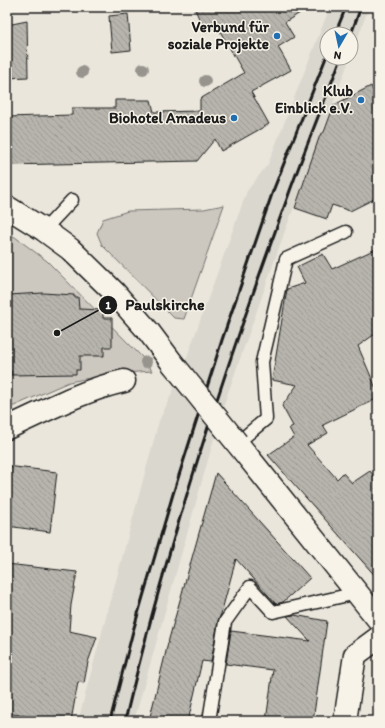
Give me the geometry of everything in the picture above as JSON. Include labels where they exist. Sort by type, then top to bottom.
[{"type":"street","points":[[7,207],[44,230],[70,250],[114,292],[149,332],[378,619]]},
{"type":"street","points":[[7,428],[68,400],[108,384],[124,381]]},
{"type":"street","points":[[345,721],[355,655],[378,638]]},
{"type":"lane","points":[[44,230],[72,200]]},
{"type":"lane","points":[[237,444],[266,419],[262,362],[286,259],[346,232]]},
{"type":"lane","points":[[209,721],[225,622],[250,587],[272,612],[357,593]]},
{"type":"shaded area","points":[[330,7],[369,7],[359,34],[359,26],[322,26]]},
{"type":"shaded area","points":[[319,35],[319,66],[347,66],[285,231],[223,407],[134,721],[78,721],[159,421],[180,376],[247,191],[268,164]]},
{"type":"shaded area","points":[[224,205],[184,319],[174,318],[102,245],[97,233],[103,219],[128,211],[204,209]]},
{"type":"shaded area","points":[[7,233],[15,237],[47,261],[146,361],[152,371],[111,374],[69,382],[7,409]]},
{"type":"building","points":[[194,7],[310,7],[285,22],[294,37],[278,47],[291,70],[251,92],[269,124],[221,151],[215,139],[197,161],[7,165],[7,117],[72,115],[72,108],[115,108],[115,100],[151,100],[154,112],[200,111],[200,99],[244,73],[217,26],[205,32]]},
{"type":"building","points":[[128,14],[131,50],[112,52],[109,16]]},
{"type":"building","points":[[27,21],[28,77],[7,78],[7,25]]},
{"type":"building","points":[[371,86],[378,99],[378,197],[350,211],[332,205],[327,219],[295,208],[320,135],[324,132],[334,105]]},
{"type":"building","points":[[378,248],[378,332],[358,346],[378,393],[378,398],[323,425],[328,433],[307,445],[337,479],[343,473],[352,483],[370,471],[378,481],[378,579],[268,455],[294,437],[289,428],[293,426],[282,406],[297,385],[272,380],[287,289],[305,283],[297,267],[323,254],[332,269]]},
{"type":"building","points":[[43,293],[74,295],[74,297],[78,297],[79,309],[103,310],[103,318],[112,318],[112,347],[104,347],[104,356],[80,356],[80,370],[76,370],[76,374],[11,375],[11,371],[7,371],[7,298],[9,298],[9,295]]},
{"type":"building","points":[[7,466],[57,472],[50,532],[7,526]]},
{"type":"building","points":[[216,473],[310,578],[283,602],[276,604],[236,559],[218,621],[211,662],[202,661],[188,721],[149,721],[169,639]]},
{"type":"building","points":[[7,564],[77,572],[71,605],[69,631],[97,637],[88,662],[84,683],[78,682],[71,721],[55,721],[7,713]]},
{"type":"building","points":[[294,615],[327,621],[313,721],[266,721],[273,670],[226,664],[231,631],[310,641],[287,616]]},
{"type":"railway","points":[[338,26],[346,7]]},
{"type":"railway","points":[[354,26],[361,7]]},
{"type":"railway","points":[[110,721],[133,631],[173,494],[222,340],[273,191],[323,66]]},
{"type":"railway","points":[[125,721],[159,589],[219,393],[293,181],[338,66]]},
{"type":"place","name":"Verbund für soziale Projekte","points":[[277,36]]},
{"type":"place","name":"Klub Einblick e.V.","points":[[361,100]]},
{"type":"place","name":"Biohotel Amadeus","points":[[234,118]]},
{"type":"place","name":"Paulskirche","points":[[57,333]]}]
